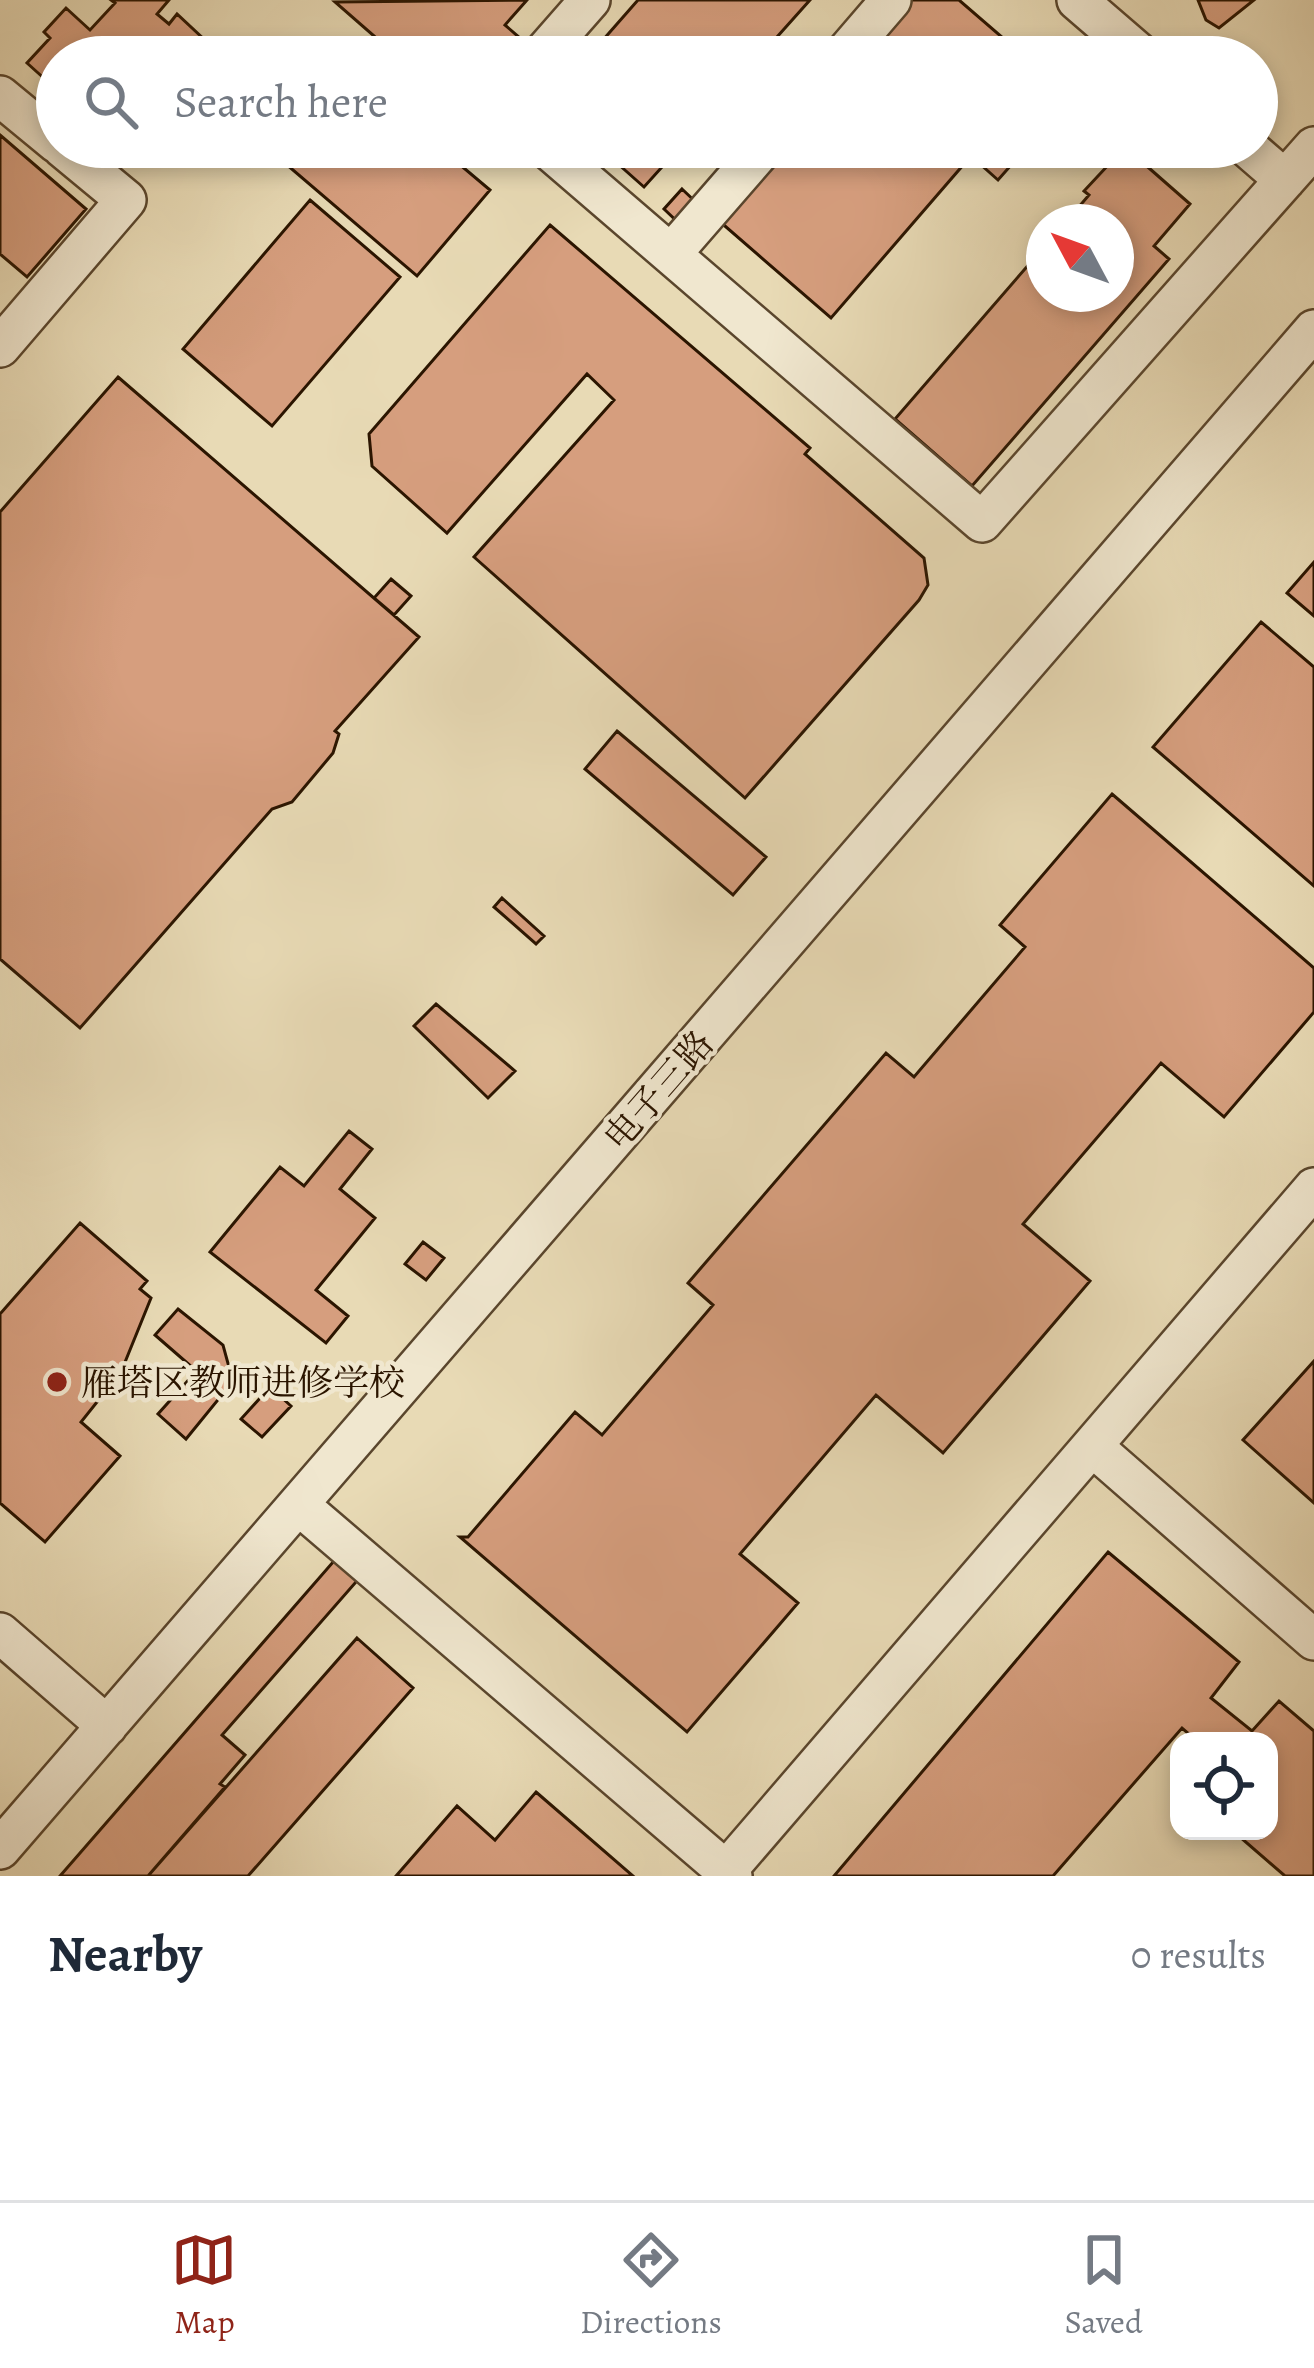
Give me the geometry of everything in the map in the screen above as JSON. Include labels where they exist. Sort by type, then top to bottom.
[{"type":"street","points":[[558,36],[590,0]]},
{"type":"street","points":[[860,36],[891,0]]},
{"type":"street","points":[[1077,0],[1119,36]]},
{"type":"street","points":[[0,96],[36,126]]},
{"type":"street","points":[[570,168],[982,522],[1314,147]]},
{"type":"street","points":[[0,347],[126,200],[87,168]]},
{"type":"street","points":[[670,254],[746,168]]},
{"type":"street","points":[[1271,168],[1285,180]]},
{"type":"street","name":"电子三路","points":[[0,1849],[1314,330]]},
{"type":"street","points":[[300,1506],[729,1873],[1314,1189]]},
{"type":"street","points":[[1092,1446],[1314,1640]]},
{"type":"street","points":[[0,1633],[107,1726]]},
{"type":"building","points":[[111,0],[169,0],[157,14],[169,24],[177,14],[201,36],[48,36],[44,32],[66,8],[90,30],[115,3]]},
{"type":"building","points":[[527,0],[505,25],[518,36],[374,36],[335,2]]},
{"type":"building","points":[[638,0],[810,0],[778,36],[606,36]]},
{"type":"building","points":[[908,0],[959,0],[1001,36],[877,36]]},
{"type":"building","points":[[1198,0],[1254,0],[1219,28],[1206,20]]},
{"type":"building","points":[[0,135],[86,209],[27,277],[0,254]]},
{"type":"building","points":[[291,168],[464,168],[490,190],[417,276]]},
{"type":"building","points":[[623,168],[661,168],[644,187]]},
{"type":"building","points":[[763,168],[961,168],[831,318],[718,220]]},
{"type":"building","points":[[984,168],[1009,168],[998,180]]},
{"type":"building","points":[[1105,168],[1149,168],[1190,204],[1154,246],[1169,259],[1134,299],[1134,204],[1081,204],[1089,195],[1084,191]]},
{"type":"building","points":[[682,189],[702,208],[684,228],[664,209]]},
{"type":"building","points":[[310,200],[400,277],[272,426],[183,349]]},
{"type":"building","points":[[550,225],[810,448],[805,454],[924,558],[928,585],[919,600],[745,798],[474,557],[614,400],[587,374],[447,533],[372,466],[369,434]]},
{"type":"building","points":[[1026,268],[1026,312],[1123,312],[972,486],[895,419]]},
{"type":"building","points":[[118,377],[419,637],[335,731],[339,734],[333,753],[292,802],[272,809],[80,1028],[0,959],[0,512]]},
{"type":"building","points":[[1314,562],[1314,616],[1287,593]]},
{"type":"building","points":[[391,579],[411,596],[394,615],[374,598]]},
{"type":"building","points":[[1261,622],[1314,667],[1314,886],[1153,747]]},
{"type":"building","points":[[617,731],[766,857],[733,895],[585,769]]},
{"type":"building","points":[[1112,794],[1314,968],[1314,1012],[1224,1117],[1161,1063],[1023,1224],[1090,1281],[943,1453],[876,1395],[740,1554],[798,1603],[687,1732],[460,1537],[468,1537],[575,1412],[602,1435],[713,1305],[688,1283],[886,1053],[914,1077],[1025,947],[1000,925]]},
{"type":"building","points":[[502,898],[544,936],[536,944],[494,907]]},
{"type":"building","points":[[436,1004],[515,1071],[488,1098],[414,1026]]},
{"type":"building","points":[[349,1131],[372,1149],[340,1189],[375,1218],[316,1290],[348,1316],[326,1343],[210,1252],[280,1167],[304,1186]]},
{"type":"building","name":"雁塔区教师进修学校","points":[[80,1223],[147,1281],[140,1289],[151,1298],[121,1372],[81,1422],[120,1456],[45,1542],[0,1503],[0,1314]]},
{"type":"building","points":[[423,1242],[444,1258],[426,1280],[405,1264]]},
{"type":"building","points":[[178,1309],[223,1345],[229,1367],[226,1390],[186,1439],[158,1414],[193,1375],[193,1368],[155,1335]]},
{"type":"building","points":[[1314,1361],[1314,1503],[1243,1440]]},
{"type":"building","points":[[270,1387],[291,1406],[262,1437],[241,1419]]},
{"type":"building","points":[[1108,1552],[1239,1662],[1211,1698],[1252,1731],[1279,1701],[1314,1731],[1314,1876],[1285,1876],[1243,1840],[1278,1840],[1278,1732],[1187,1732],[1182,1728],[1170,1732],[1170,1742],[1053,1876],[834,1876]]},
{"type":"building","points":[[340,1554],[363,1574],[222,1735],[245,1755],[220,1784],[225,1787],[148,1876],[60,1876]]},
{"type":"building","points":[[357,1638],[413,1688],[248,1876],[148,1876]]},
{"type":"building","points":[[536,1792],[633,1876],[396,1876],[457,1806],[495,1840]]},
{"type":"place","name":"雁塔区教师进修学校","points":[[57,1382]]}]
